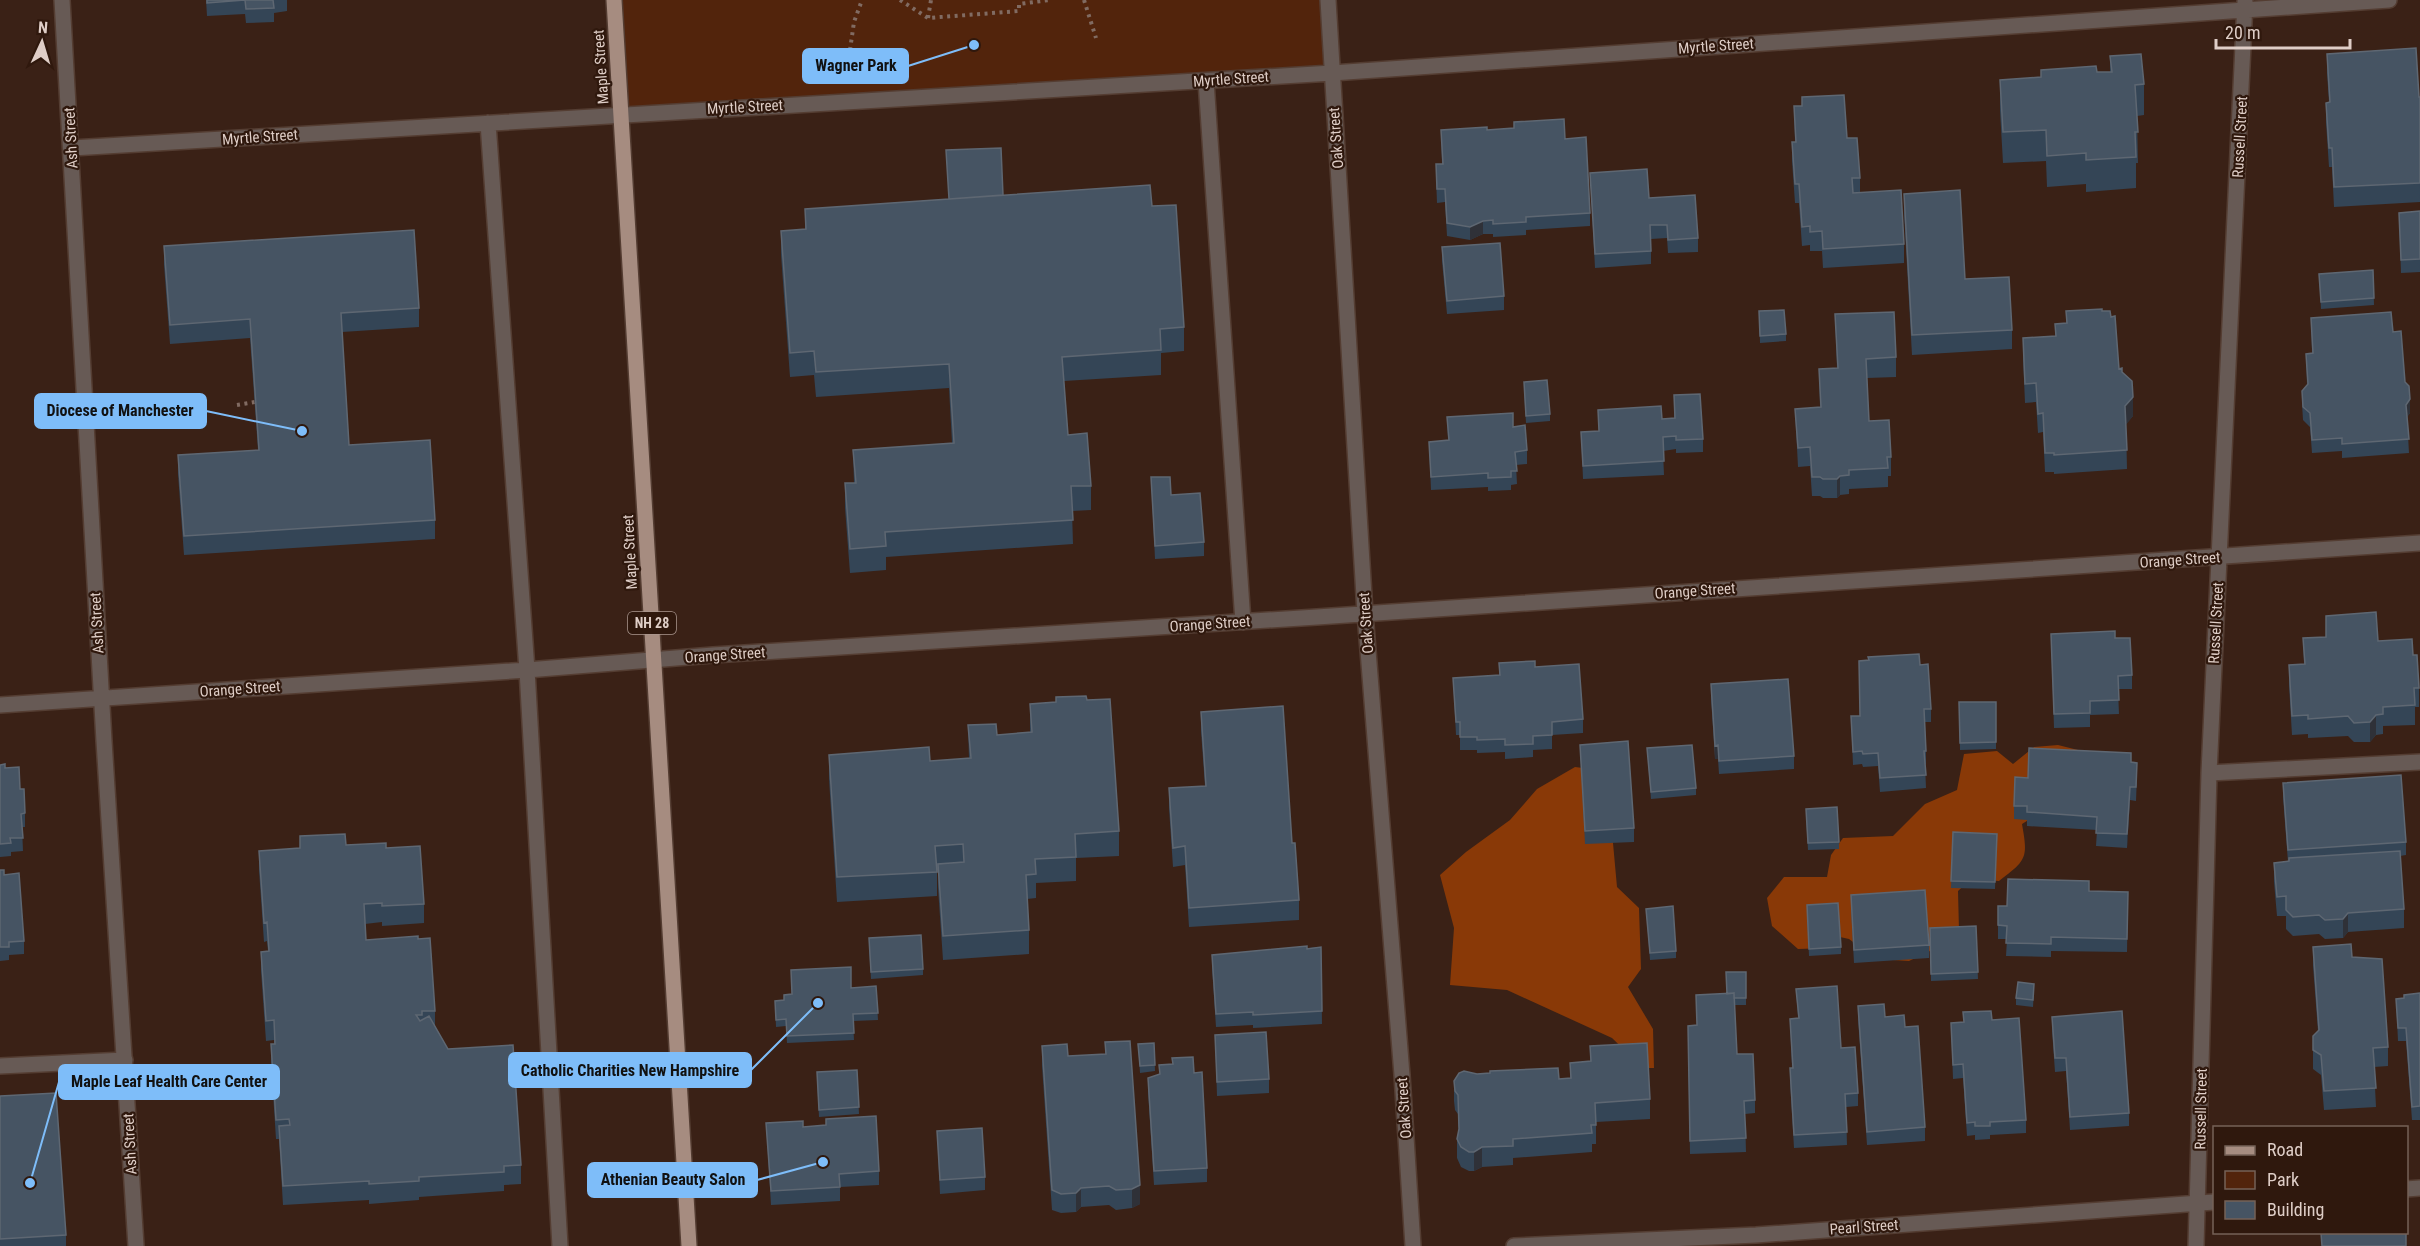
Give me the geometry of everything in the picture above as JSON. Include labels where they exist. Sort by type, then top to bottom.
[{"type":"main road","name":"Maple Street","points":[[614,0],[689,1246]]},
{"type":"street","name":"Ash Street","points":[[62,0],[136,1246]]},
{"type":"street","name":"Oak Street","points":[[1328,0],[1365,613],[1402,1075],[1413,1246]]},
{"type":"street","name":"Myrtle Street","points":[[72,148],[1332,73],[2245,5],[2389,0]]},
{"type":"street","name":"Russell Street","points":[[2196,1246],[2207,1203],[2209,773],[2245,5]]},
{"type":"street","points":[[1206,81],[1243,622]]},
{"type":"street","points":[[488,123],[527,670],[560,1246]]},
{"type":"street","name":"Orange Street","points":[[0,705],[2420,543]]},
{"type":"street","points":[[2209,773],[2420,762]]},
{"type":"street","points":[[0,1066],[126,1060]]},
{"type":"street","name":"Pearl Street","points":[[1514,1246],[1755,1240],[2207,1203]]},
{"type":"path","points":[[850,50],[854,22],[862,0]]},
{"type":"path","points":[[900,0],[928,18],[1019,11],[1018,2],[1049,0]]},
{"type":"path","points":[[928,18],[931,0]]},
{"type":"path","points":[[1084,0],[1096,38]]},
{"type":"path","points":[[237,405],[255,402]]},
{"type":"path","points":[[162,411],[178,410]]},
{"type":"green space","points":[[614,0],[1328,0],[1332,73],[622,115]]},
{"type":"shaded area","points":[[2058,745],[2078,750],[2083,769],[2035,816],[2022,824],[2025,851],[2015,868],[1999,881],[1971,879],[1958,891],[1959,930],[1934,949],[1909,961],[1876,959],[1849,939],[1831,935],[1827,948],[1798,949],[1772,926],[1767,898],[1784,877],[1827,877],[1831,855],[1843,838],[1893,836],[1925,804],[1957,790],[1964,754],[1997,751],[2013,764],[2034,747]]},
{"type":"shaded area","points":[[1575,767],[1591,769],[1608,788],[1617,887],[1639,908],[1641,969],[1628,987],[1653,1029],[1654,1068],[1643,1068],[1612,1038],[1507,990],[1450,985],[1454,928],[1440,875],[1466,852],[1510,820],[1537,789]]},
{"type":"building","points":[[207,0],[245,0],[207,3]]},
{"type":"building","points":[[245,0],[273,0],[274,8],[246,9]]},
{"type":"building","points":[[2416,48],[2420,97],[2420,183],[2334,187],[2326,103],[2330,102],[2327,54]]},
{"type":"building","points":[[2141,54],[2144,84],[2135,85],[2138,132],[2135,132],[2136,157],[2086,160],[2086,153],[2047,156],[2046,130],[2003,132],[2000,80],[2041,77],[2041,70],[2096,66],[2097,72],[2112,72],[2110,56]]},
{"type":"building","points":[[1844,95],[1847,138],[1857,138],[1860,178],[1852,178],[1853,193],[1901,190],[1904,244],[1823,249],[1822,231],[1810,232],[1810,226],[1802,227],[1799,184],[1795,184],[1792,142],[1796,142],[1794,106],[1802,106],[1802,97]]},
{"type":"building","points":[[1564,119],[1565,139],[1586,137],[1590,213],[1526,217],[1526,222],[1493,224],[1493,220],[1483,221],[1470,227],[1447,223],[1445,189],[1437,189],[1436,164],[1443,164],[1441,130],[1514,128],[1514,122]]},
{"type":"building","points":[[1001,148],[1003,195],[949,199],[946,150]]},
{"type":"building","points":[[1647,169],[1649,198],[1695,195],[1698,238],[1668,240],[1667,225],[1650,225],[1651,251],[1595,254],[1590,173]]},
{"type":"building","points":[[1150,185],[1152,206],[1176,205],[1184,327],[1160,329],[1161,350],[1062,357],[1068,435],[1087,433],[1091,486],[1071,486],[1073,520],[885,532],[886,546],[850,549],[845,483],[856,483],[853,450],[954,443],[949,364],[816,372],[814,351],[790,353],[781,231],[806,229],[805,209]]},
{"type":"building","points":[[1960,190],[1965,279],[2009,277],[2012,330],[1912,335],[1904,194]]},
{"type":"building","points":[[2420,211],[2420,259],[2401,260],[2399,213]]},
{"type":"building","points":[[414,230],[419,308],[341,313],[349,445],[430,440],[435,520],[184,536],[178,455],[259,450],[250,319],[170,325],[164,246]]},
{"type":"building","points":[[1500,243],[1504,296],[1447,301],[1442,247]]},
{"type":"building","points":[[2373,270],[2374,298],[2321,302],[2319,274]]},
{"type":"building","points":[[2102,309],[2102,311],[2110,311],[2111,317],[2115,316],[2119,369],[2122,368],[2122,372],[2132,381],[2133,397],[2125,406],[2127,450],[2054,455],[2054,453],[2045,453],[2043,413],[2038,414],[2036,383],[2025,384],[2023,338],[2056,336],[2055,324],[2067,323],[2066,311]]},
{"type":"building","points":[[1784,310],[1786,334],[1760,336],[1759,311]]},
{"type":"building","points":[[1894,312],[1896,357],[1866,359],[1869,421],[1889,420],[1891,457],[1887,457],[1888,468],[1849,470],[1849,475],[1840,476],[1837,479],[1812,477],[1810,447],[1798,448],[1795,409],[1821,407],[1819,369],[1838,368],[1835,314]]},
{"type":"building","points":[[2391,312],[2393,332],[2401,331],[2405,382],[2409,386],[2410,399],[2406,405],[2409,439],[2342,444],[2342,438],[2312,440],[2310,413],[2303,407],[2302,391],[2308,384],[2306,354],[2313,353],[2311,318]]},
{"type":"building","points":[[1547,380],[1550,414],[1526,416],[1524,382]]},
{"type":"building","points":[[1700,394],[1703,439],[1676,440],[1676,436],[1663,437],[1664,461],[1583,466],[1581,432],[1599,431],[1598,410],[1661,406],[1662,419],[1675,418],[1674,395]]},
{"type":"building","points":[[1513,413],[1513,427],[1525,425],[1527,450],[1515,452],[1517,471],[1511,471],[1511,477],[1488,478],[1488,473],[1431,477],[1429,442],[1449,440],[1447,417]]},
{"type":"building","points":[[1151,477],[1170,477],[1171,495],[1200,493],[1204,542],[1155,546]]},
{"type":"building","points":[[2376,612],[2378,641],[2412,639],[2413,655],[2417,655],[2419,688],[2414,688],[2415,705],[2383,707],[2383,714],[2376,715],[2370,722],[2354,723],[2348,716],[2308,719],[2308,715],[2292,716],[2289,665],[2305,664],[2303,638],[2326,637],[2326,616]]},
{"type":"building","points":[[2115,631],[2115,638],[2130,638],[2132,675],[2118,676],[2119,700],[2090,701],[2090,713],[2054,714],[2051,634]]},
{"type":"building","points":[[1919,654],[1920,665],[1928,664],[1931,709],[1924,709],[1926,775],[1880,778],[1878,753],[1853,752],[1851,716],[1860,716],[1859,661],[1869,660],[1868,657]]},
{"type":"building","points":[[1535,661],[1535,667],[1579,664],[1583,719],[1552,722],[1552,735],[1533,736],[1533,744],[1505,745],[1505,739],[1477,740],[1477,737],[1460,737],[1460,722],[1456,722],[1453,678],[1500,675],[1499,663]]},
{"type":"building","points":[[1788,679],[1794,756],[1719,761],[1718,745],[1715,746],[1711,684]]},
{"type":"building","points":[[1086,696],[1087,700],[1110,699],[1119,831],[1075,834],[1076,857],[1035,859],[1036,874],[1026,875],[1029,930],[943,936],[938,864],[964,862],[963,844],[935,846],[937,872],[837,877],[829,755],[929,747],[930,761],[971,758],[968,725],[996,724],[997,735],[1032,732],[1030,704],[1056,702],[1056,697]]},
{"type":"building","points":[[1959,702],[1996,702],[1996,742],[1960,743]]},
{"type":"building","points":[[1283,706],[1292,843],[1295,843],[1299,900],[1189,908],[1185,846],[1173,848],[1169,788],[1206,786],[1201,712]]},
{"type":"building","points":[[1628,741],[1634,828],[1585,831],[1580,745]]},
{"type":"building","points":[[1692,745],[1696,788],[1651,792],[1647,748]]},
{"type":"building","points":[[2029,748],[2131,753],[2131,762],[2137,763],[2136,787],[2130,787],[2127,834],[2096,833],[2097,817],[2027,812],[2027,806],[2014,806],[2015,777],[2028,778]]},
{"type":"building","points":[[5,764],[5,768],[19,767],[20,789],[24,789],[25,813],[21,814],[23,838],[10,838],[11,843],[0,844],[0,765]]},
{"type":"building","points":[[2401,775],[2406,842],[2288,850],[2283,783]]},
{"type":"building","points":[[1837,807],[1839,842],[1808,843],[1806,809]]},
{"type":"building","points":[[1953,832],[1997,834],[1995,882],[1951,881]]},
{"type":"building","points":[[345,834],[346,845],[386,843],[386,848],[420,846],[424,904],[382,906],[382,903],[364,904],[366,940],[418,936],[418,939],[430,938],[435,1011],[422,1011],[422,1015],[416,1015],[420,1021],[429,1016],[448,1049],[513,1045],[521,1165],[504,1166],[504,1172],[419,1177],[419,1181],[369,1184],[369,1181],[283,1186],[279,1126],[290,1125],[289,1119],[276,1120],[271,1044],[275,1044],[274,1020],[266,1021],[261,952],[269,951],[267,922],[264,923],[259,851],[300,848],[300,836]]},
{"type":"building","points":[[2400,851],[2404,909],[2348,913],[2343,919],[2325,920],[2319,915],[2293,917],[2286,910],[2286,896],[2277,897],[2274,863],[2289,861],[2289,858]]},
{"type":"building","points":[[0,870],[4,870],[4,875],[19,873],[24,941],[9,942],[9,947],[0,947]]},
{"type":"building","points":[[2008,879],[2089,881],[2089,891],[2128,892],[2127,939],[2051,937],[2051,944],[2006,943],[2007,926],[1998,925],[1998,906],[2007,906]]},
{"type":"building","points":[[1925,890],[1929,945],[1854,950],[1851,895]]},
{"type":"building","points":[[1838,903],[1841,947],[1809,949],[1807,905]]},
{"type":"building","points":[[1673,906],[1676,951],[1650,953],[1646,909]]},
{"type":"building","points":[[1976,926],[1978,972],[1931,974],[1930,928]]},
{"type":"building","points":[[921,935],[923,969],[871,972],[869,938]]},
{"type":"building","points":[[2351,944],[2352,957],[2382,959],[2388,1047],[2373,1048],[2376,1088],[2324,1091],[2321,1055],[2313,1050],[2313,1036],[2319,1030],[2313,947]]},
{"type":"building","points":[[1307,946],[1307,949],[1321,947],[1322,1011],[1253,1015],[1253,1012],[1216,1014],[1212,955]]},
{"type":"building","points":[[851,967],[851,988],[876,986],[878,1013],[853,1014],[854,1033],[787,1036],[786,1019],[776,1020],[775,1001],[784,1000],[784,995],[792,994],[791,970]]},
{"type":"building","points":[[1726,972],[1746,972],[1746,998],[1734,998],[1734,993],[1727,994]]},
{"type":"building","points":[[2018,982],[2034,984],[2033,1000],[2016,998]]},
{"type":"building","points":[[1837,986],[1841,1048],[1855,1047],[1858,1093],[1845,1094],[1847,1132],[1794,1135],[1790,1019],[1799,1018],[1796,989]]},
{"type":"building","points":[[1734,993],[1737,1054],[1753,1054],[1755,1100],[1744,1101],[1746,1138],[1690,1141],[1688,1026],[1697,1025],[1696,995]]},
{"type":"building","points":[[2420,993],[2420,1106],[2412,1107],[2406,1028],[2398,1028],[2396,999],[2404,998],[2404,995]]},
{"type":"building","points":[[1884,1004],[1885,1017],[1904,1015],[1905,1027],[1918,1026],[1925,1127],[1867,1132],[1858,1006]]},
{"type":"building","points":[[1991,1011],[1992,1020],[2019,1018],[2026,1120],[1990,1122],[1990,1126],[1975,1126],[1975,1122],[1967,1123],[1963,1064],[1953,1065],[1951,1023],[1964,1022],[1963,1012]]},
{"type":"building","points":[[2122,1011],[2129,1113],[2070,1117],[2066,1058],[2055,1058],[2052,1017]]},
{"type":"building","points":[[1266,1032],[1269,1079],[1217,1082],[1215,1035]]},
{"type":"building","points":[[1130,1041],[1140,1185],[1132,1189],[1116,1190],[1109,1186],[1081,1188],[1076,1193],[1061,1194],[1052,1190],[1042,1046],[1067,1044],[1068,1056],[1106,1054],[1105,1042]]},
{"type":"building","points":[[1154,1043],[1155,1065],[1140,1066],[1138,1044]]},
{"type":"building","points":[[1647,1043],[1650,1099],[1595,1103],[1596,1125],[1591,1125],[1592,1133],[1513,1139],[1513,1146],[1482,1147],[1474,1152],[1461,1147],[1457,1139],[1458,1095],[1454,1081],[1459,1073],[1464,1071],[1477,1074],[1490,1073],[1490,1071],[1558,1068],[1559,1079],[1571,1078],[1570,1063],[1591,1061],[1590,1046]]},
{"type":"building","points":[[1193,1057],[1194,1073],[1202,1072],[1207,1168],[1154,1171],[1148,1078],[1160,1074],[1159,1065],[1173,1064],[1172,1058]]},
{"type":"building","points":[[857,1070],[859,1107],[819,1110],[817,1072]]},
{"type":"building","points":[[56,1093],[66,1235],[0,1239],[0,1096]]},
{"type":"building","points":[[876,1116],[879,1171],[839,1174],[840,1187],[771,1191],[766,1123],[803,1121],[803,1127],[826,1125],[826,1119]]},
{"type":"building","points":[[982,1128],[985,1177],[940,1180],[937,1131]]},
{"type":"building","points":[[2321,1234],[2406,1234],[2406,1246],[2322,1246]]},
{"type":"place","name":"Wagner Park","points":[[974,45]]},
{"type":"place","name":"Diocese of Manchester","points":[[302,431]]},
{"type":"place","name":"Catholic Charities New Hampshire","points":[[818,1003]]},
{"type":"place","name":"Athenian Beauty Salon","points":[[823,1162]]},
{"type":"place","name":"Maple Leaf Health Care Center","points":[[30,1183]]}]
